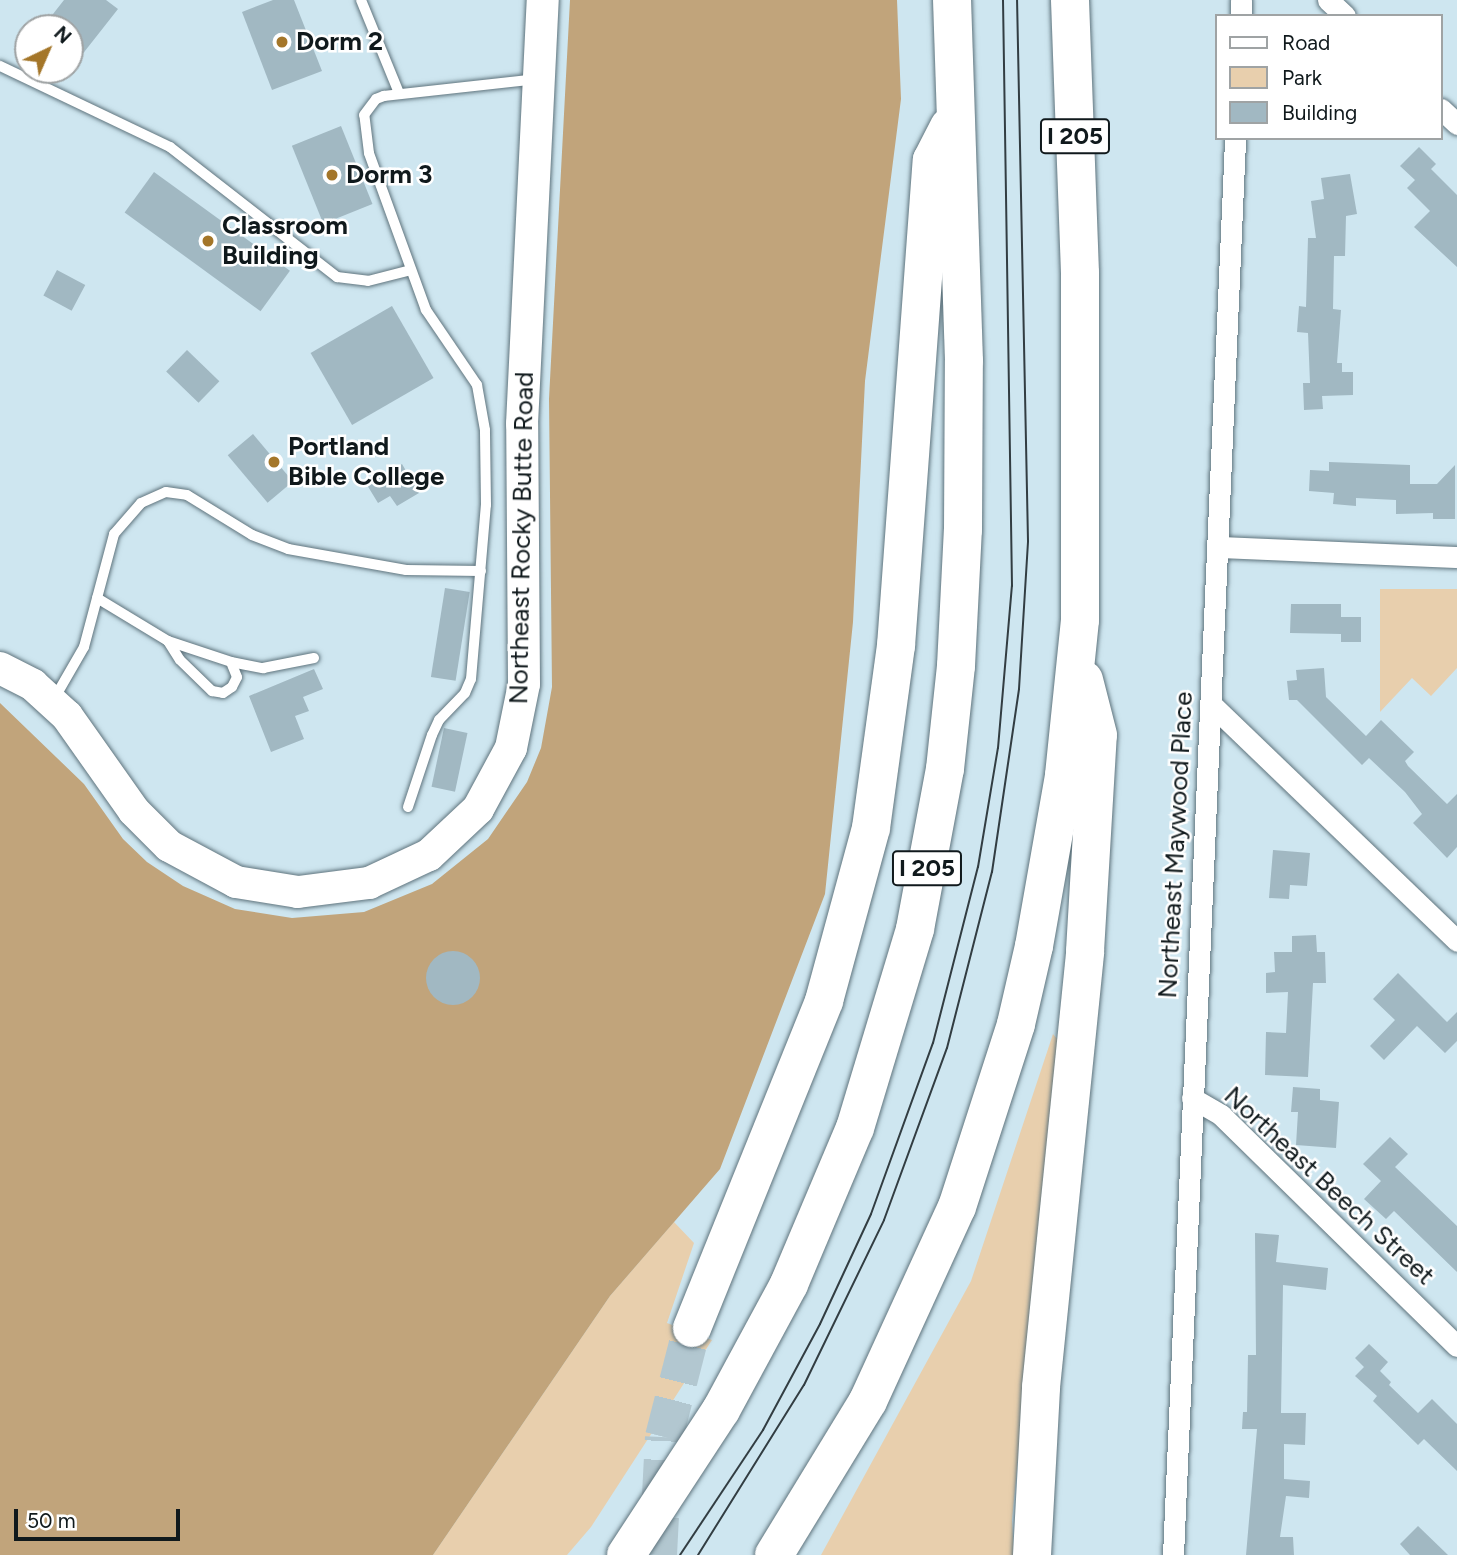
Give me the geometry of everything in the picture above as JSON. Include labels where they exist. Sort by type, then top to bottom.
[{"type":"highway","name":"I 205","points":[[626,1555],[721,1410],[789,1284],[859,1118],[915,929],[945,769],[961,596],[964,361],[952,0]]},
{"type":"highway","name":"I 205","points":[[774,1555],[868,1401],[929,1271],[981,1137],[1034,946],[1079,658],[1083,499],[1080,273],[1070,0]]},
{"type":"highway","points":[[692,1328],[824,1001],[872,828],[896,646],[932,160],[955,114]]},
{"type":"highway","points":[[1032,1555],[1041,1387],[1085,951],[1098,735],[1079,658]]},
{"type":"street","name":"Northeast Rocky Butte Road","points":[[0,668],[52,701],[152,830],[198,865],[247,885],[320,892],[380,880],[429,855],[478,809],[511,748],[524,684],[522,424],[542,0]]},
{"type":"street","points":[[1328,0],[1343,14]]},
{"type":"street","points":[[1443,111],[1457,124]]},
{"type":"street","name":"Northeast Maywood Place","points":[[1173,1555],[1235,140]]},
{"type":"street","points":[[1219,547],[1457,557]]},
{"type":"street","points":[[1212,705],[1457,941]]},
{"type":"street","name":"Northeast Beech Street","points":[[1192,1098],[1221,1115],[1457,1346]]},
{"type":"lane","points":[[362,0],[399,93]]},
{"type":"lane","points":[[0,66],[170,147],[337,277],[368,281],[411,270]]},
{"type":"lane","points":[[408,807],[439,720],[466,694],[471,679],[486,505],[482,403],[466,364],[426,310],[362,131],[369,105],[376,99],[399,93],[538,79]]},
{"type":"lane","points":[[52,701],[81,653],[97,598],[107,548],[120,524],[141,503],[166,492],[187,495],[252,535],[288,549],[406,570],[481,571]]},
{"type":"lane","points":[[97,598],[169,641],[231,662],[263,668],[314,658]]},
{"type":"lane","points":[[169,641],[180,660],[212,691],[223,693],[236,683],[231,662]]},
{"type":"green space","points":[[1380,589],[1457,589],[1457,668],[1431,696],[1412,678],[1380,712]]},
{"type":"green space","points":[[1053,1034],[1059,1041],[1012,1520],[1014,1555],[821,1555],[971,1281]]},
{"type":"green space","points":[[674,1222],[694,1243],[667,1323],[712,1340],[591,1527],[567,1555],[433,1555],[610,1296]]},
{"type":"shaded area","points":[[570,0],[897,0],[901,99],[865,381],[853,622],[825,894],[720,1169],[610,1296],[433,1555],[0,1555],[0,703],[84,784],[123,839],[147,862],[183,886],[235,909],[292,918],[364,912],[432,884],[488,839],[527,782],[541,748],[552,687],[549,399]]},
{"type":"building","points":[[64,0],[106,0],[118,9],[84,52],[84,14],[53,14]]},
{"type":"building","name":"Dorm 2","points":[[273,0],[294,0],[322,71],[272,90],[242,12]]},
{"type":"building","name":"Dorm 3","points":[[341,126],[372,204],[323,224],[292,146]]},
{"type":"building","points":[[1419,147],[1436,164],[1431,169],[1457,195],[1457,267],[1414,227],[1430,211],[1407,188],[1415,180],[1400,166]]},
{"type":"building","name":"Classroom Building","points":[[154,172],[290,271],[261,311],[125,212]]},
{"type":"building","points":[[1350,174],[1357,214],[1346,216],[1345,256],[1334,256],[1333,309],[1341,310],[1337,363],[1342,363],[1342,372],[1353,372],[1353,395],[1322,396],[1323,409],[1304,410],[1303,383],[1310,383],[1308,333],[1297,332],[1299,306],[1306,307],[1308,238],[1316,238],[1311,201],[1324,199],[1321,178]]},
{"type":"building","points":[[57,270],[85,285],[72,311],[43,296]]},
{"type":"building","points":[[392,306],[434,378],[352,425],[311,353]]},
{"type":"building","points":[[187,350],[219,381],[199,403],[166,372]]},
{"type":"building","points":[[253,434],[293,481],[268,503],[228,455]]},
{"type":"building","points":[[1329,462],[1410,465],[1410,484],[1437,484],[1455,465],[1455,519],[1433,519],[1433,513],[1396,514],[1396,500],[1356,498],[1356,506],[1333,504],[1334,493],[1309,491],[1310,470],[1329,471]]},
{"type":"building","points":[[402,464],[419,493],[397,506],[390,496],[378,503],[367,485]]},
{"type":"building","points":[[445,588],[470,592],[456,681],[431,677]]},
{"type":"building","points":[[1291,604],[1341,604],[1341,617],[1361,617],[1361,642],[1341,642],[1341,634],[1290,633]]},
{"type":"building","points":[[1324,668],[1326,697],[1366,736],[1381,720],[1414,752],[1405,761],[1408,766],[1447,804],[1457,794],[1457,847],[1447,858],[1413,823],[1422,814],[1405,792],[1369,758],[1362,765],[1297,700],[1289,700],[1287,681],[1297,680],[1296,670]]},
{"type":"building","points":[[314,669],[323,689],[303,697],[309,711],[295,716],[304,739],[271,752],[249,696]]},
{"type":"building","points":[[444,728],[467,733],[455,792],[432,787]]},
{"type":"building","points":[[1273,850],[1310,853],[1307,886],[1290,885],[1289,899],[1269,898]]},
{"type":"building","points":[[1316,935],[1317,952],[1325,952],[1326,983],[1313,983],[1308,1077],[1265,1075],[1266,1032],[1286,1033],[1288,992],[1266,993],[1266,973],[1275,972],[1274,952],[1292,952],[1292,936]]},
{"type":"building","points":[[453,951],[472,959],[480,978],[472,997],[453,1005],[434,997],[426,978],[434,959]]},
{"type":"building","points":[[1398,973],[1447,1022],[1457,1012],[1457,1041],[1445,1053],[1417,1026],[1384,1060],[1370,1046],[1395,1020],[1373,999]]},
{"type":"building","points":[[1293,1087],[1320,1089],[1320,1100],[1339,1102],[1336,1148],[1296,1145],[1298,1112],[1291,1112]]},
{"type":"building","points":[[1390,1137],[1408,1154],[1395,1167],[1457,1226],[1457,1272],[1394,1211],[1386,1219],[1364,1199],[1381,1181],[1363,1164]]},
{"type":"building","points":[[1255,1233],[1279,1235],[1276,1262],[1328,1268],[1326,1290],[1283,1285],[1281,1413],[1306,1413],[1305,1445],[1284,1444],[1284,1479],[1310,1481],[1309,1498],[1286,1496],[1280,1537],[1293,1537],[1294,1555],[1246,1555],[1257,1429],[1242,1429],[1243,1412],[1247,1412],[1248,1355],[1256,1355]]},
{"type":"building","points":[[1369,1344],[1388,1362],[1380,1371],[1391,1382],[1389,1385],[1418,1413],[1432,1399],[1457,1424],[1457,1471],[1424,1439],[1418,1445],[1373,1401],[1377,1396],[1355,1376],[1364,1367],[1355,1358]]},
{"type":"building","points":[[1418,1526],[1448,1555],[1410,1555],[1400,1544]]},
{"type":"tunnel","points":[[658,1555],[664,1437],[692,1328]]},
{"type":"tram line","points":[[680,1555],[763,1430],[820,1324],[871,1214],[933,1043],[978,867],[998,748],[1012,586],[1003,0]]},
{"type":"tram line","points":[[698,1555],[804,1385],[884,1220],[947,1048],[992,872],[1019,689],[1028,541],[1017,0]]},
{"type":"place","name":"Dorm 2","points":[[282,42]]},
{"type":"place","name":"Dorm 3","points":[[332,175]]},
{"type":"place","name":"Classroom Building","points":[[208,241]]},
{"type":"place","name":"Portland Bible College","points":[[274,462]]}]
